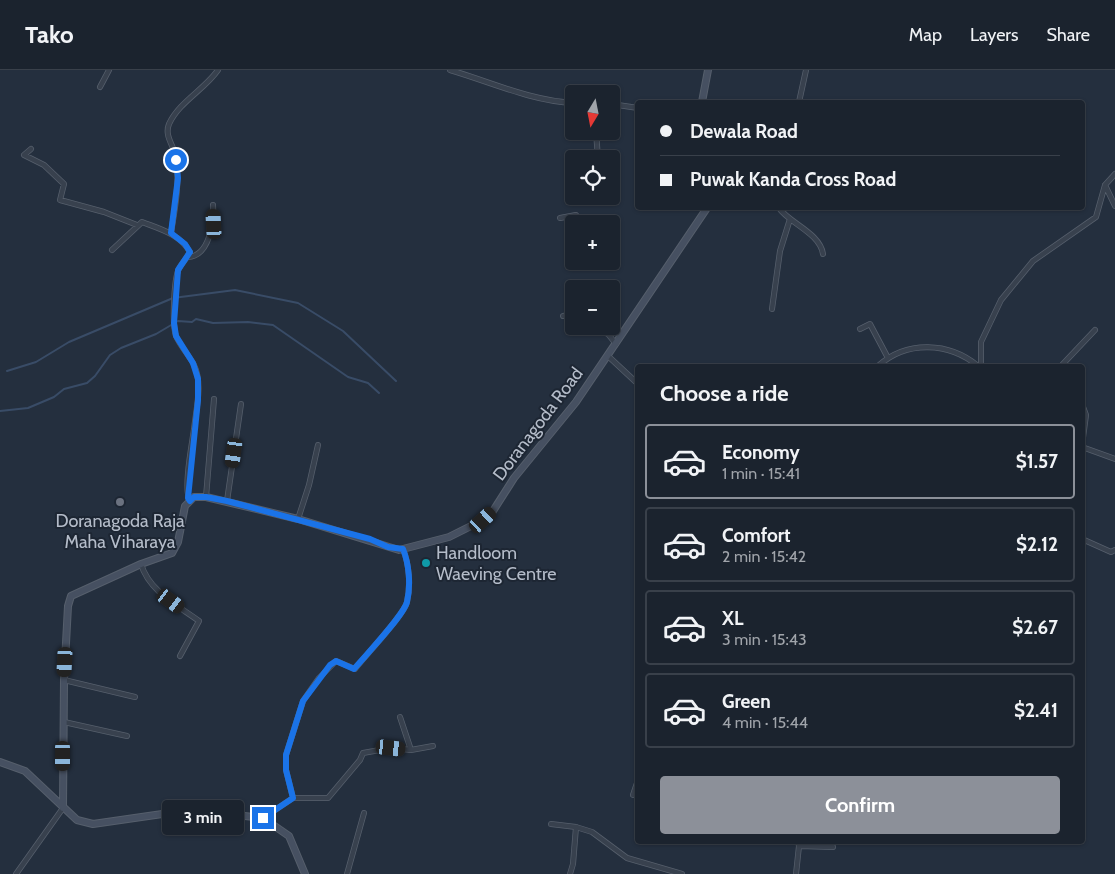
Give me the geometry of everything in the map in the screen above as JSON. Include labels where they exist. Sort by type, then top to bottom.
[{"type":"street","points":[[100,87],[109,70]]},
{"type":"street","points":[[171,233],[178,178],[176,158],[168,133],[168,126],[179,111],[218,70]]},
{"type":"street","points":[[450,70],[495,86],[556,102],[565,102]]},
{"type":"street","points":[[702,100],[708,70]]},
{"type":"street","points":[[799,100],[806,70]]},
{"type":"street","points":[[620,105],[635,108]]},
{"type":"street","points":[[31,149],[24,155],[44,165],[64,184],[60,200],[104,212],[137,225]]},
{"type":"street","points":[[980,364],[981,342],[1002,300],[1033,261],[1096,217],[1105,185],[1115,174]]},
{"type":"street","points":[[1105,185],[1115,206]]},
{"type":"street","points":[[188,257],[193,256],[205,247],[214,224],[213,205]]},
{"type":"street","name":"Doranagoda Road","points":[[190,501],[194,497],[206,497],[227,501],[370,539],[388,547],[403,549],[449,536],[483,520],[493,511],[514,478],[576,402],[706,210]]},
{"type":"street","points":[[780,210],[784,216],[813,238],[822,249],[823,254]]},
{"type":"street","points":[[560,218],[565,217]]},
{"type":"street","points":[[772,309],[780,251],[790,219]]},
{"type":"street","points":[[16,874],[63,808],[64,680],[68,606],[71,596],[141,564],[172,553],[178,542],[186,506],[190,501],[188,498],[188,480],[198,400],[198,379],[193,363],[176,336],[174,323],[178,270],[190,252],[185,244],[171,233],[142,222],[112,250]]},
{"type":"street","points":[[860,329],[870,324],[888,358]]},
{"type":"street","points":[[1063,364],[1094,330]]},
{"type":"street","points":[[609,335],[616,344]]},
{"type":"street","points":[[880,364],[888,358],[914,346],[945,350],[965,356],[977,364]]},
{"type":"street","points":[[608,356],[635,381]]},
{"type":"street","points":[[206,497],[214,399]]},
{"type":"street","points":[[227,501],[241,404]]},
{"type":"street","points":[[298,520],[309,485],[318,445]]},
{"type":"street","points":[[1085,447],[1115,459]]},
{"type":"street","points":[[1085,541],[1102,550],[1112,552],[1115,550]]},
{"type":"street","points":[[293,798],[286,770],[286,755],[303,701],[318,678],[336,661],[354,669],[392,625],[407,603],[409,563],[403,549]]},
{"type":"street","points":[[141,564],[144,573],[157,591],[198,621],[180,656]]},
{"type":"street","points":[[64,680],[135,698]]},
{"type":"street","points":[[400,717],[411,750]]},
{"type":"street","points":[[64,722],[127,736]]},
{"type":"street","points":[[263,818],[293,798],[328,798],[360,760],[363,753],[391,748],[411,750],[432,746]]},
{"type":"street","points":[[0,762],[25,771],[77,820],[93,824],[190,810],[263,818],[289,836],[305,874]]},
{"type":"street","points":[[633,795],[635,789]]},
{"type":"street","points":[[347,874],[364,813]]},
{"type":"street","points":[[551,824],[576,827],[592,832],[627,858],[682,874]]},
{"type":"street","points":[[570,874],[573,864],[576,827]]},
{"type":"street","points":[[796,874],[799,844]]},
{"type":"street","points":[[810,844],[833,846]]},
{"type":"waterway","points":[[7,371],[36,362],[69,342],[173,298],[235,290],[298,303],[343,331],[396,381]]},
{"type":"waterway","points":[[0,411],[28,408],[54,397],[64,389],[87,383],[95,376],[110,355],[121,348],[156,334],[178,321],[192,322],[196,319],[213,323],[248,322],[273,325],[348,377],[368,383],[379,393]]},
{"type":"place","name":"Doranagoda Raja Maha Viharaya","points":[[120,502]]},
{"type":"place","name":"Handloom Waeving Centre","points":[[426,563]]},
{"type":"route","points":[[176,160],[178,178],[171,233],[185,244],[190,252],[178,270],[174,323],[176,336],[193,363],[198,379],[198,400],[188,480],[188,498],[190,501],[194,497],[227,501],[370,539],[388,547],[399,550],[403,549],[409,563],[407,603],[392,625],[354,669],[336,661],[330,665],[318,678],[303,701],[286,755],[286,770],[293,798],[263,818]]}]
